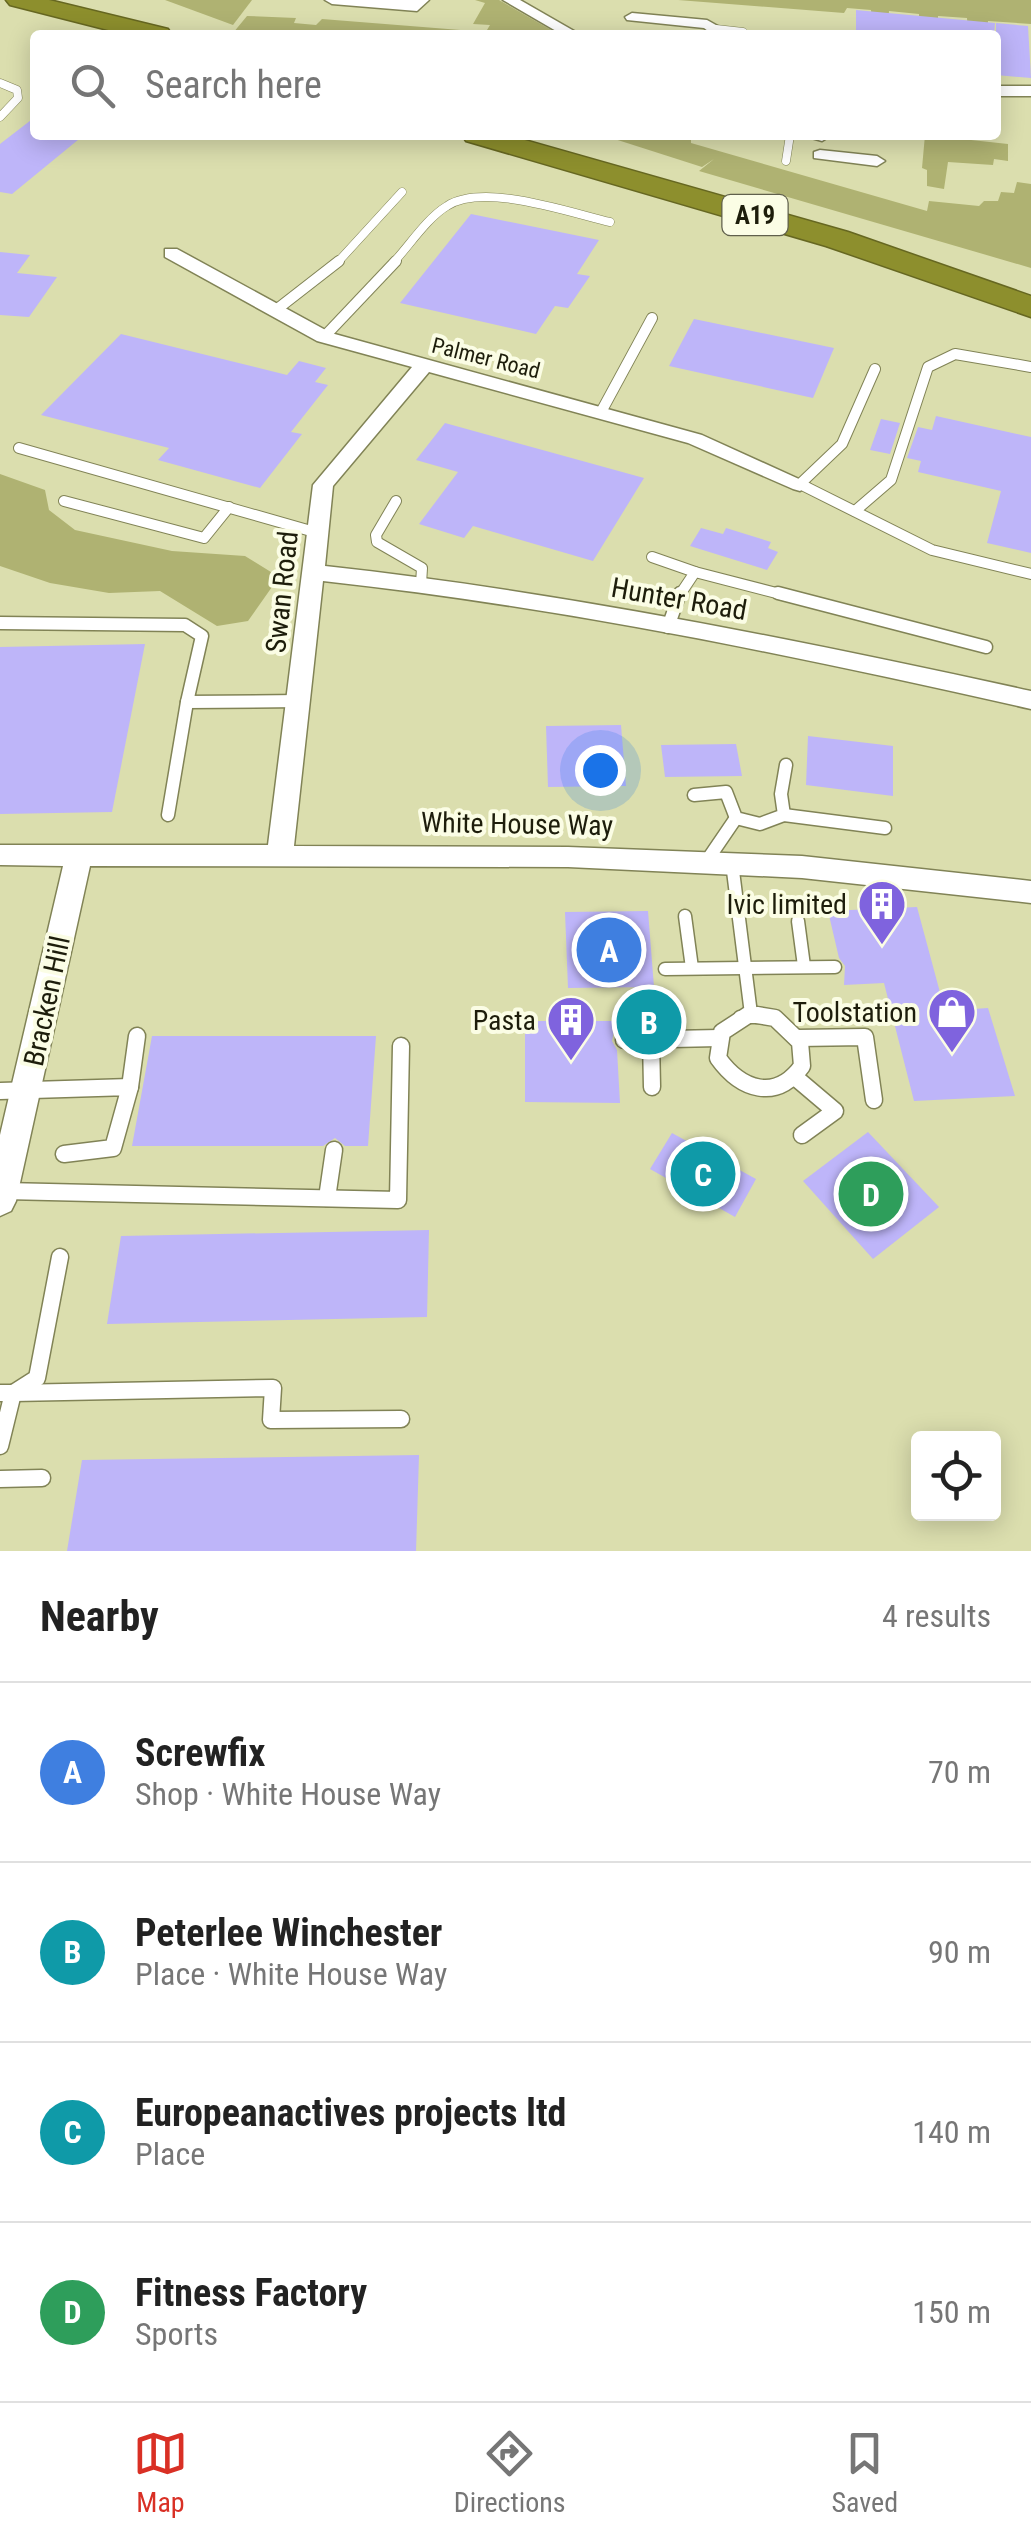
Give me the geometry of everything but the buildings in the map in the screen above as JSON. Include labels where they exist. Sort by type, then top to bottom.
[{"type":"highway","points":[[20,0],[140,30]]},
{"type":"highway","points":[[66,0],[171,30]]},
{"type":"highway","points":[[0,6],[93,30]]},
{"type":"highway","points":[[0,19],[54,30]]},
{"type":"highway","name":"A19","points":[[493,140],[837,239],[1031,306]]},
{"type":"highway","name":"A19","points":[[545,140],[874,234],[1031,289]]},
{"type":"street","points":[[332,0],[417,8],[422,0]]},
{"type":"street","points":[[510,0],[565,30]]},
{"type":"street","points":[[632,18],[707,24],[713,30]]},
{"type":"street","points":[[1001,91],[1031,91]]},
{"type":"street","points":[[822,140],[820,160],[877,161]]},
{"type":"street","name":"Palmer Road","points":[[170,253],[324,338],[695,440],[800,484]]},
{"type":"street","name":"Swan Road","points":[[280,857],[324,484],[422,368]]},
{"type":"street","name":"Hunter Road","points":[[314,572],[420,584],[668,627],[858,661],[1031,700]]},
{"type":"street","name":"White House Way","points":[[0,855],[78,858],[416,854],[719,862],[1031,892]]},
{"type":"street","name":"Bracken Hill","points":[[3,1196],[14,1091],[78,858]]},
{"type":"lane","points":[[0,83],[17,90],[18,98],[0,117]]},
{"type":"lane","points":[[786,161],[789,140]]},
{"type":"lane","points":[[276,310],[330,271],[402,192]]},
{"type":"lane","points":[[324,338],[448,205],[470,198],[492,198],[610,222]]},
{"type":"lane","points":[[601,412],[652,318]]},
{"type":"lane","points":[[855,511],[891,480],[928,366],[955,354],[1031,367]]},
{"type":"lane","points":[[875,370],[842,444],[800,484],[932,550],[1031,574]]},
{"type":"lane","points":[[18,448],[318,533]]},
{"type":"lane","points":[[64,501],[204,538],[228,507]]},
{"type":"lane","points":[[396,501],[376,536],[377,542],[416,561],[422,568],[420,584]]},
{"type":"lane","points":[[652,557],[695,572],[986,647]]},
{"type":"lane","points":[[668,627],[680,592],[695,572]]},
{"type":"lane","points":[[0,623],[185,625],[202,636],[168,815]]},
{"type":"lane","points":[[187,702],[301,700]]},
{"type":"lane","points":[[784,816],[781,794],[786,765]]},
{"type":"lane","points":[[694,795],[726,792],[736,818],[719,862],[745,965],[752,1014]]},
{"type":"lane","points":[[736,818],[760,824],[784,816],[885,828]]},
{"type":"lane","points":[[685,916],[692,968]]},
{"type":"lane","points":[[798,922],[804,966]]},
{"type":"lane","points":[[665,969],[745,965],[835,967]]},
{"type":"lane","points":[[752,1014],[774,1018],[797,1038],[804,1055],[796,1078],[768,1091],[740,1084],[728,1075],[718,1058],[719,1038],[726,1026],[752,1014]]},
{"type":"lane","points":[[64,1154],[112,1148],[130,1087],[137,1036]]},
{"type":"lane","points":[[797,1038],[865,1037],[874,1100]]},
{"type":"lane","points":[[624,1040],[719,1038]]},
{"type":"lane","points":[[651,1039],[652,1087]]},
{"type":"lane","points":[[3,1196],[398,1200],[402,1046]]},
{"type":"lane","points":[[796,1078],[835,1111],[802,1136]]},
{"type":"lane","points":[[14,1091],[130,1087]]},
{"type":"lane","points":[[326,1198],[334,1150]]},
{"type":"lane","points":[[7,1393],[37,1378],[60,1258]]},
{"type":"lane","points":[[7,1393],[273,1388],[271,1420],[401,1419]]},
{"type":"lane","points":[[0,1446],[7,1393]]},
{"type":"lane","points":[[0,1479],[42,1478]]},
{"type":"green space","points":[[165,0],[252,0],[233,25]]},
{"type":"green space","points":[[475,0],[499,0],[551,30],[487,30],[490,25],[473,24],[485,3]]},
{"type":"green space","points":[[678,0],[1031,0],[1031,24],[988,21],[987,30],[968,30],[967,18],[938,16],[938,30],[919,30],[919,14],[889,11],[887,30],[872,30],[871,10],[847,8],[844,13]]},
{"type":"green space","points":[[247,16],[296,18],[294,23],[316,25],[322,19],[460,30],[235,30]]},
{"type":"green space","points":[[618,140],[691,140],[927,211],[929,201],[979,206],[984,201],[998,201],[1001,192],[1014,193],[1017,182],[1031,184],[1031,268],[699,171],[714,159],[702,167]]},
{"type":"green space","points":[[925,140],[1008,144],[1008,161],[994,159],[993,165],[948,162],[944,189],[927,186],[927,170],[922,168]]},
{"type":"green space","points":[[0,474],[45,490],[49,510],[75,530],[172,551],[245,556],[279,577],[248,621],[217,626],[160,591],[109,593],[50,583],[0,566]]},
{"type":"place","name":"Ivic limited","points":[[882,946]]},
{"type":"place","name":"Screwfix","points":[[609,950]]},
{"type":"place","name":"Peterlee Winchester","points":[[649,1022]]},
{"type":"place","name":"Toolstation","points":[[952,1054]]},
{"type":"place","name":"Pasta","points":[[571,1062]]},
{"type":"place","name":"Europeanactives projects ltd","points":[[703,1174]]},
{"type":"place","name":"Fitness Factory","points":[[871,1194]]}]
